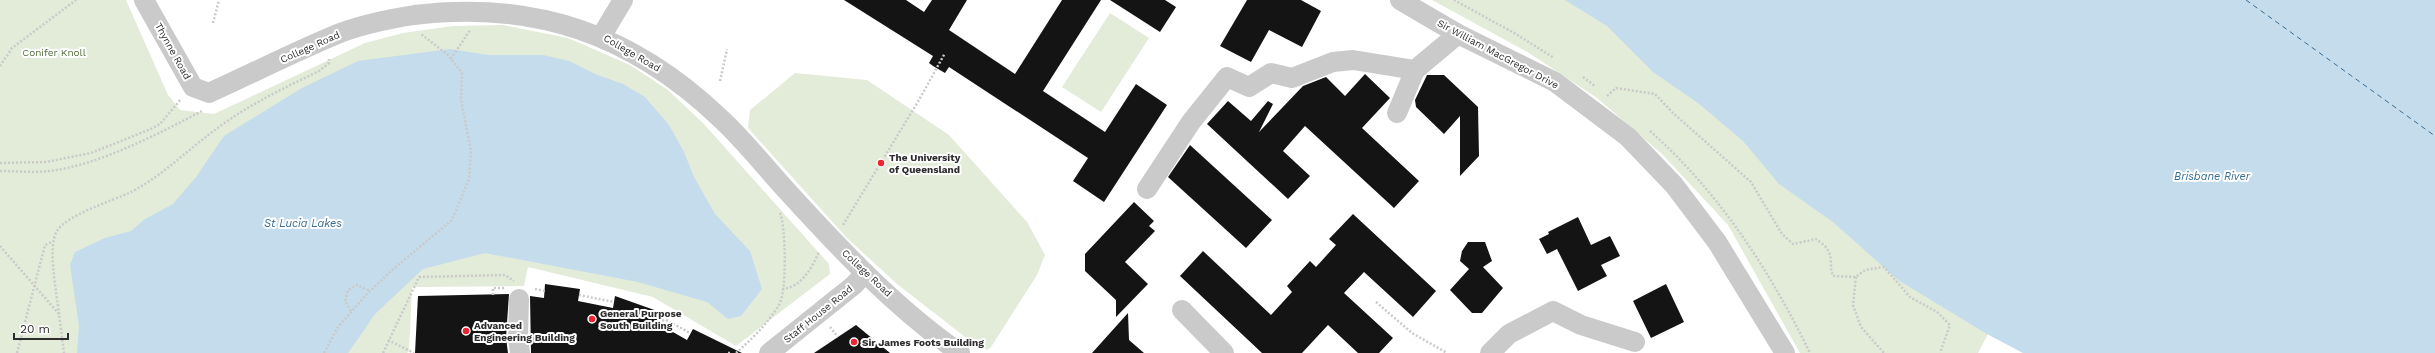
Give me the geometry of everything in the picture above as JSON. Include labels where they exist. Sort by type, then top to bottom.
[{"type":"street","name":"Thynne Road","points":[[144,0],[202,97]]},
{"type":"street","points":[[602,35],[623,0]]},
{"type":"street","name":"Sir William MacGregor Drive","points":[[1400,0],[1458,34],[1555,82],[1628,137],[1674,185],[1717,242],[1785,353]]},
{"type":"street","name":"College Road","points":[[202,97],[341,33],[386,20],[436,11],[482,8],[522,11],[558,19],[602,35],[658,67],[721,118],[830,238],[865,273],[923,326],[959,353]]},
{"type":"street","points":[[1397,113],[1415,70],[1458,34]]},
{"type":"street","points":[[1147,189],[1191,122],[1227,77],[1249,87],[1270,74],[1292,78],[1333,62],[1353,60],[1415,70]]},
{"type":"street","name":"Staff House Road","points":[[769,353],[854,285],[865,273]]},
{"type":"street","points":[[518,291],[518,338],[520,353]]},
{"type":"street","points":[[1182,310],[1224,353]]},
{"type":"street","points":[[1490,353],[1509,334],[1553,311],[1581,325],[1635,342]]},
{"type":"path","points":[[0,66],[17,43],[48,23],[76,0]]},
{"type":"path","points":[[213,23],[219,0]]},
{"type":"path","points":[[451,59],[473,27]]},
{"type":"path","points":[[324,353],[338,327],[370,291],[391,271],[452,220],[469,179],[471,151],[461,100],[462,73],[451,59],[416,31]]},
{"type":"path","points":[[720,81],[727,49]]},
{"type":"path","points":[[64,353],[52,242],[57,230],[69,220],[142,187],[164,173],[211,132],[251,104],[319,71],[329,63],[329,52]]},
{"type":"path","points":[[841,228],[919,100],[945,53]]},
{"type":"path","points":[[1607,96],[1616,88],[1655,94],[1672,113],[1751,182],[1782,234],[1793,244],[1816,239],[1828,250],[1831,262],[1830,270],[1833,276],[1856,277],[1865,270],[1884,267],[1910,297],[1937,312],[1950,325],[1940,353]]},
{"type":"path","points":[[0,164],[46,162],[91,153],[160,124],[202,97]]},
{"type":"path","points":[[0,171],[49,171],[94,159],[159,134],[202,97]]},
{"type":"path","points":[[736,353],[752,339],[780,303],[785,251],[782,218],[779,212]]},
{"type":"path","points":[[17,353],[45,245],[52,242]]},
{"type":"path","points":[[0,246],[59,314]]},
{"type":"path","points":[[782,289],[797,284],[811,269],[822,246]]},
{"type":"path","points":[[383,353],[419,277],[505,275],[518,291]]},
{"type":"path","points":[[1856,277],[1853,305],[1859,322],[1861,327],[1884,353]]},
{"type":"path","points":[[351,311],[345,301],[348,290],[357,285],[370,291]]},
{"type":"path","points":[[579,295],[614,302]]},
{"type":"path","points":[[1376,302],[1401,324],[1446,353]]},
{"type":"path","points":[[659,316],[690,333]]},
{"type":"path","points":[[661,325],[664,318]]},
{"type":"path","points":[[827,324],[838,337]]},
{"type":"path","points":[[388,340],[414,353]]},
{"type":"green space","name":"St Lucia Lakes","points":[[0,0],[126,0],[168,95],[180,110],[214,114],[365,43],[403,33],[453,26],[503,25],[568,38],[630,65],[668,90],[703,123],[829,264],[830,274],[736,346],[653,297],[528,267],[524,286],[412,287],[409,351],[407,353],[0,353]]},
{"type":"green space","points":[[1432,0],[1596,0],[2023,353],[1988,334],[1978,353],[1800,353],[1728,225],[1663,155],[1597,98],[1529,53]]},
{"type":"green space","points":[[1110,13],[1149,38],[1101,112],[1062,87]]},
{"type":"green space","points":[[795,73],[867,80],[949,135],[1027,222],[1045,255],[1037,275],[991,347],[987,350],[969,340],[897,284],[846,237],[748,128],[750,110]]},
{"type":"water","name":"Brisbane River","points":[[1565,0],[2435,0],[2435,353],[2023,353],[1987,334],[1898,280],[1833,222],[1779,184],[1743,141],[1698,103],[1653,72],[1607,26]]},
{"type":"water","name":"St Lucia Lakes","points":[[450,49],[488,55],[543,55],[569,61],[595,74],[623,84],[645,97],[669,125],[684,152],[694,177],[715,214],[750,251],[762,289],[741,316],[728,319],[707,302],[638,282],[485,253],[423,269],[375,314],[348,353],[77,353],[79,326],[70,265],[75,252],[105,238],[131,231],[145,219],[173,204],[196,177],[224,136],[302,88],[358,61]]},
{"type":"building","points":[[844,0],[906,0],[924,12],[932,0],[967,0],[949,30],[1015,74],[1062,0],[1101,0],[1043,91],[1105,132],[1136,84],[1167,105],[1104,202],[1073,181],[1088,158],[949,67],[945,73],[933,66],[929,63],[933,56]]},
{"type":"building","points":[[1110,0],[1165,0],[1176,7],[1160,32]]},
{"type":"building","points":[[1247,0],[1301,0],[1321,11],[1302,47],[1269,30],[1251,62],[1220,46]]},
{"type":"building","points":[[1365,74],[1390,98],[1362,128],[1419,181],[1394,208],[1305,126],[1283,151],[1310,176],[1288,199],[1207,124],[1228,101],[1251,121],[1268,101],[1273,104],[1259,132],[1303,86],[1326,77],[1345,96]]},
{"type":"building","points":[[1427,75],[1444,75],[1478,107],[1479,156],[1460,176],[1460,116],[1444,134],[1416,107],[1415,100]]},
{"type":"building","points":[[1190,145],[1272,220],[1246,248],[1168,177]]},
{"type":"building","points":[[1134,202],[1154,221],[1149,226],[1155,231],[1125,262],[1148,284],[1116,317],[1116,300],[1085,271],[1085,254]]},
{"type":"building","points":[[1353,214],[1436,291],[1413,317],[1364,272],[1344,293],[1393,338],[1379,353],[1358,353],[1328,325],[1302,353],[1262,353],[1180,276],[1203,251],[1271,315],[1292,292],[1287,286],[1310,261],[1316,267],[1336,245],[1329,239]]},
{"type":"building","points":[[1578,217],[1591,245],[1610,236],[1620,256],[1601,265],[1607,276],[1578,291],[1557,249],[1547,254],[1539,239],[1549,234],[1548,232]]},
{"type":"building","points":[[1468,242],[1485,242],[1492,261],[1483,267],[1503,288],[1482,313],[1472,313],[1450,290],[1469,269],[1460,261],[1462,251]]},
{"type":"building","name":"General Purpose South Building","points":[[545,284],[580,289],[578,301],[613,308],[615,296],[660,312],[657,323],[687,340],[693,329],[742,353],[531,353],[530,296],[544,298]]},
{"type":"building","points":[[1666,284],[1684,322],[1651,338],[1633,301]]},
{"type":"building","name":"Advanced Engineering Building","points":[[509,294],[506,338],[508,353],[415,353],[418,296]]},
{"type":"building","points":[[1128,313],[1129,340],[1144,353],[1092,353]]},
{"type":"building","name":"Sir James Foots Building","points":[[856,325],[890,353],[814,353]]},
{"type":"ferry route","points":[[2246,0],[2435,136]]},
{"type":"place","name":"The University of Queensland","points":[[881,163]]},
{"type":"place","name":"General Purpose South Building","points":[[592,319]]},
{"type":"place","name":"Advanced Engineering Building","points":[[466,331]]},
{"type":"place","name":"Sir James Foots Building","points":[[854,342]]},
{"type":"park label","name":"Conifer Knoll","points":[[54,52]]}]
